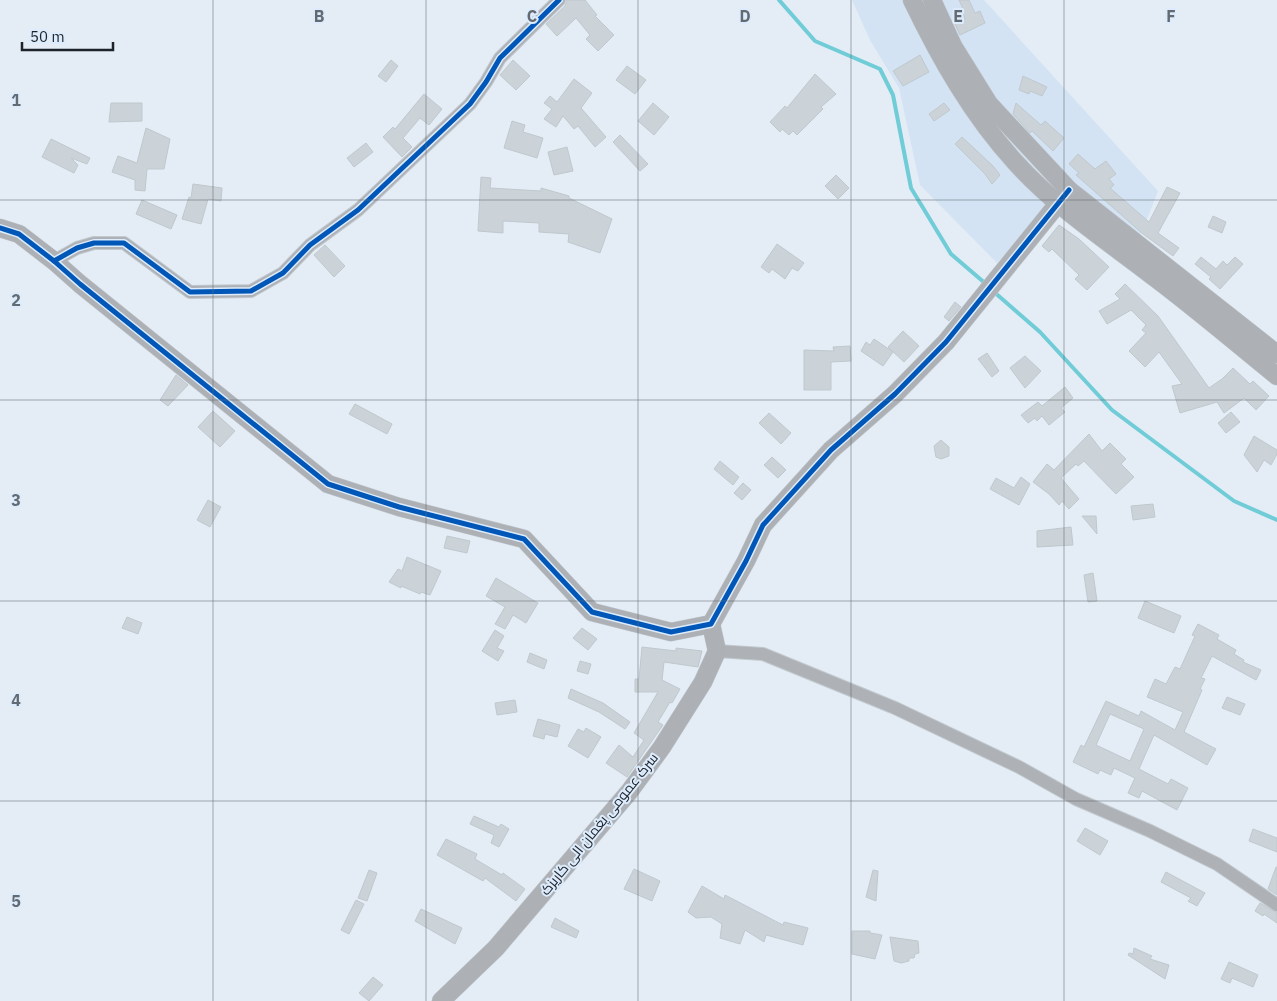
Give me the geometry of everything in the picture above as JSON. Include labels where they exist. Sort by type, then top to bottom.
[{"type":"street","points":[[54,261],[77,248],[94,243],[124,243],[190,292],[251,291],[283,273],[310,245],[358,210],[428,144],[470,104],[500,58],[559,0]]},
{"type":"street","points":[[912,0],[938,52],[975,112],[1015,162],[1058,204],[1152,275],[1277,376]]},
{"type":"street","points":[[932,0],[953,46],[989,104],[1069,190],[1277,354]]},
{"type":"street","points":[[1069,190],[946,342],[895,394],[831,450],[763,525],[746,561],[711,624],[717,651],[763,654],[895,708],[1019,767],[1076,799],[1150,831],[1218,864],[1277,905]]},
{"type":"street","points":[[0,228],[19,234],[54,261],[328,484],[399,507],[524,539],[592,612],[671,632],[711,624]]},
{"type":"street","name":"سرک عمومی پغمان الی کاریزک","points":[[440,1001],[496,948],[629,792],[662,747],[703,682],[717,651]]},
{"type":"shaded area","points":[[852,0],[984,0],[1158,191],[1140,237],[1065,185],[997,263],[920,185],[899,88],[870,40]]},
{"type":"building","points":[[567,0],[585,0],[597,15],[595,16],[614,35],[598,51],[586,39],[590,35],[576,18],[557,36],[546,24],[565,6]]},
{"type":"building","points":[[959,0],[969,0],[975,13],[980,11],[985,23],[960,35],[955,24],[965,19]]},
{"type":"building","points":[[920,55],[929,72],[903,86],[893,71]]},
{"type":"building","points":[[391,60],[398,66],[386,82],[378,76]]},
{"type":"building","points":[[513,60],[530,76],[516,90],[500,75]]},
{"type":"building","points":[[627,66],[646,80],[635,94],[616,80]]},
{"type":"building","points":[[815,74],[836,94],[821,107],[823,109],[797,135],[793,131],[789,135],[782,129],[780,132],[770,122],[785,106],[787,108]]},
{"type":"building","points":[[1023,76],[1047,87],[1042,96],[1030,91],[1029,94],[1019,90]]},
{"type":"building","points":[[574,79],[592,93],[581,108],[606,137],[595,147],[578,126],[574,129],[563,116],[556,127],[544,119],[552,109],[544,103],[550,96],[557,102]]},
{"type":"building","points":[[424,94],[442,109],[429,125],[420,118],[403,138],[412,147],[402,157],[383,137],[393,127],[395,129]]},
{"type":"building","points":[[111,103],[142,103],[142,121],[109,122]]},
{"type":"building","points":[[653,103],[669,117],[654,135],[638,121]]},
{"type":"building","points":[[944,103],[950,110],[934,121],[929,114]]},
{"type":"building","points":[[1016,103],[1041,125],[1045,121],[1064,138],[1053,151],[1032,131],[1030,133],[1013,114]]},
{"type":"building","points":[[512,121],[525,125],[523,132],[543,138],[537,158],[504,148]]},
{"type":"building","points":[[146,128],[170,139],[164,169],[147,169],[145,191],[135,190],[135,180],[112,172],[118,156],[137,163]]},
{"type":"building","points":[[620,135],[648,164],[640,171],[613,142]]},
{"type":"building","points":[[962,137],[1000,175],[992,184],[985,174],[955,144]]},
{"type":"building","points":[[51,139],[90,158],[87,164],[71,158],[78,165],[74,173],[42,157]]},
{"type":"building","points":[[366,143],[373,152],[354,167],[347,158]]},
{"type":"building","points":[[567,147],[573,171],[554,175],[548,152]]},
{"type":"building","points":[[1078,154],[1095,169],[1106,161],[1116,174],[1109,179],[1114,185],[1110,188],[1149,222],[1167,187],[1180,193],[1158,233],[1179,248],[1173,256],[1143,234],[1076,175],[1079,173],[1069,164]]},
{"type":"building","points":[[836,175],[849,188],[838,199],[825,186]]},
{"type":"building","points":[[481,177],[491,178],[490,188],[541,191],[541,188],[569,196],[569,198],[612,219],[600,253],[568,242],[569,234],[539,232],[539,223],[503,221],[503,233],[478,231]]},
{"type":"building","points":[[193,184],[222,188],[221,201],[208,199],[201,224],[182,219],[189,197],[191,198]]},
{"type":"building","points":[[142,200],[177,215],[171,229],[136,214]]},
{"type":"building","points":[[1213,216],[1226,222],[1222,233],[1208,227]]},
{"type":"building","points":[[1059,225],[1079,239],[1109,267],[1087,290],[1075,279],[1079,275],[1052,249],[1049,252],[1042,246]]},
{"type":"building","points":[[777,244],[804,263],[798,271],[792,268],[785,279],[772,269],[769,273],[761,267]]},
{"type":"building","points":[[325,245],[345,266],[334,277],[314,255]]},
{"type":"building","points":[[1201,257],[1216,269],[1223,261],[1227,265],[1235,257],[1243,264],[1220,289],[1209,279],[1211,277],[1195,264]]},
{"type":"building","points":[[1125,284],[1158,316],[1209,388],[1233,368],[1250,384],[1253,381],[1269,396],[1256,410],[1244,398],[1224,413],[1217,402],[1180,413],[1172,386],[1182,384],[1159,352],[1145,367],[1129,351],[1146,333],[1142,330],[1146,325],[1131,310],[1107,324],[1099,311],[1120,299],[1115,294]]},
{"type":"building","points":[[955,302],[961,307],[949,321],[944,317]]},
{"type":"building","points":[[903,331],[919,346],[904,362],[888,347]]},
{"type":"building","points":[[874,339],[893,352],[883,366],[861,351],[866,342],[870,345]]},
{"type":"building","points":[[850,346],[851,361],[831,362],[831,390],[804,390],[804,350],[834,351],[833,347]]},
{"type":"building","points":[[987,353],[999,371],[992,377],[978,359]]},
{"type":"building","points":[[1025,356],[1041,371],[1025,388],[1010,368]]},
{"type":"building","points":[[176,375],[188,385],[168,406],[160,400]]},
{"type":"building","points":[[1065,387],[1073,398],[1061,408],[1065,412],[1049,425],[1042,416],[1037,421],[1035,418],[1028,423],[1021,415],[1038,402],[1042,406]]},
{"type":"building","points":[[355,404],[392,424],[387,434],[349,414]]},
{"type":"building","points":[[213,411],[235,431],[220,447],[198,427]]},
{"type":"building","points":[[1231,412],[1240,422],[1226,433],[1218,423]]},
{"type":"building","points":[[769,413],[791,433],[781,444],[759,423]]},
{"type":"building","points":[[1089,434],[1102,451],[1110,443],[1126,459],[1121,464],[1134,477],[1116,494],[1084,461],[1078,466],[1076,464],[1061,478],[1079,499],[1069,509],[1062,501],[1059,505],[1049,494],[1033,482],[1047,464],[1054,470]]},
{"type":"building","points":[[1254,436],[1277,450],[1271,465],[1264,460],[1257,472],[1244,455]]},
{"type":"building","points":[[941,440],[949,447],[949,456],[941,459],[936,457],[934,446]]},
{"type":"building","points":[[772,457],[786,470],[778,478],[764,465]]},
{"type":"building","points":[[720,461],[739,477],[733,485],[714,469]]},
{"type":"building","points":[[1021,477],[1030,484],[1019,505],[990,489],[996,478],[1014,488]]},
{"type":"building","points":[[743,483],[751,490],[742,500],[734,493]]},
{"type":"building","points":[[208,500],[221,507],[210,527],[197,520]]},
{"type":"building","points":[[1153,504],[1155,517],[1133,520],[1131,506]]},
{"type":"building","points":[[1082,516],[1096,516],[1097,534]]},
{"type":"building","points":[[1071,527],[1073,545],[1037,547],[1037,531]]},
{"type":"building","points":[[447,536],[470,541],[467,553],[444,548]]},
{"type":"building","points":[[407,557],[441,571],[430,595],[421,592],[420,594],[401,586],[401,588],[389,582],[398,569],[402,571]]},
{"type":"building","points":[[1093,573],[1097,601],[1088,602],[1084,575]]},
{"type":"building","points":[[496,578],[538,603],[526,623],[513,615],[505,629],[495,624],[505,607],[486,596]]},
{"type":"building","points":[[1145,601],[1181,616],[1174,633],[1138,618]]},
{"type":"building","points":[[127,617],[142,623],[138,634],[122,628]]},
{"type":"building","points":[[1198,624],[1219,635],[1217,639],[1236,650],[1234,654],[1244,660],[1243,662],[1261,670],[1256,680],[1212,656],[1201,678],[1205,679],[1200,689],[1202,690],[1184,732],[1216,749],[1207,765],[1154,735],[1139,769],[1168,784],[1171,779],[1188,788],[1177,810],[1142,791],[1139,798],[1128,793],[1135,778],[1114,768],[1111,775],[1100,770],[1098,774],[1073,762],[1081,745],[1084,747],[1106,701],[1139,716],[1141,711],[1175,730],[1183,712],[1147,697],[1155,679],[1166,684],[1175,667],[1180,669],[1195,636],[1192,635]],"holes":[[[1110,714],[1144,729],[1130,761],[1096,745]]]},
{"type":"building","points":[[582,628],[597,639],[588,650],[573,638]]},
{"type":"building","points":[[495,630],[504,636],[497,648],[504,651],[498,661],[482,651]]},
{"type":"building","points":[[642,647],[676,651],[676,648],[702,651],[698,667],[664,662],[662,680],[680,689],[658,722],[663,725],[627,777],[606,763],[619,745],[633,757],[644,740],[634,733],[658,692],[635,692],[635,679],[639,679]]},
{"type":"building","points":[[530,653],[547,660],[544,669],[527,662]]},
{"type":"building","points":[[580,661],[591,664],[588,674],[577,671]]},
{"type":"building","points":[[571,689],[603,703],[630,722],[625,729],[599,712],[568,698]]},
{"type":"building","points":[[1227,697],[1245,704],[1240,715],[1222,708]]},
{"type":"building","points":[[515,700],[517,712],[497,715],[495,703]]},
{"type":"building","points":[[538,719],[560,725],[557,737],[545,734],[544,739],[533,736]]},
{"type":"building","points":[[586,728],[601,737],[588,758],[568,746],[578,729],[584,732]]},
{"type":"building","points":[[474,816],[499,827],[501,824],[509,829],[499,847],[491,843],[494,835],[470,824]]},
{"type":"building","points":[[1085,828],[1108,841],[1100,855],[1077,841]]},
{"type":"building","points":[[1253,829],[1277,838],[1277,852],[1249,841]]},
{"type":"building","points":[[446,839],[477,854],[475,859],[502,875],[503,873],[525,889],[516,901],[485,878],[483,881],[437,855]]},
{"type":"building","points":[[1277,867],[1277,895],[1268,889]]},
{"type":"building","points":[[634,869],[660,881],[652,901],[624,889]]},
{"type":"building","points":[[369,870],[377,873],[367,901],[358,898]]},
{"type":"building","points":[[873,870],[878,871],[876,901],[866,897]]},
{"type":"building","points":[[1166,872],[1205,893],[1197,906],[1188,901],[1191,898],[1161,882]]},
{"type":"building","points":[[702,886],[724,899],[725,895],[783,925],[784,922],[808,928],[803,945],[766,935],[764,942],[745,930],[740,944],[720,938],[722,924],[711,917],[696,918],[688,912]]},
{"type":"building","points":[[356,900],[364,904],[349,934],[341,930]]},
{"type":"building","points":[[1260,903],[1277,913],[1277,923],[1264,914],[1263,916],[1255,911]]},
{"type":"building","points":[[421,909],[462,928],[455,944],[415,921]]},
{"type":"building","points":[[555,918],[579,931],[576,938],[551,927]]},
{"type":"building","points":[[852,931],[870,931],[870,933],[882,935],[875,959],[852,954]]},
{"type":"building","points":[[890,937],[918,941],[919,953],[915,954],[914,958],[909,958],[909,961],[901,963],[894,961]]},
{"type":"building","points":[[1134,948],[1152,956],[1150,959],[1169,965],[1165,979],[1128,955],[1129,953],[1133,954]]},
{"type":"building","points":[[1229,962],[1258,975],[1253,987],[1232,978],[1230,983],[1221,979]]},
{"type":"building","points":[[373,977],[383,985],[369,1001],[359,993]]},
{"type":"waterway","points":[[779,0],[815,41],[880,69],[893,95],[911,188],[951,254],[986,284]]},
{"type":"waterway","points":[[993,291],[1040,332],[1112,410],[1234,501],[1277,520]]},
{"type":"cycle path","points":[[54,261],[77,248],[94,243],[124,243],[190,292],[251,291],[283,273],[310,245],[358,210],[470,104],[500,58],[559,0]]},
{"type":"cycle path","points":[[0,228],[19,234],[54,261],[328,484],[399,507],[524,539],[592,612],[671,632],[711,624],[746,561],[763,525],[831,450],[895,394],[946,342],[1069,190]]}]
